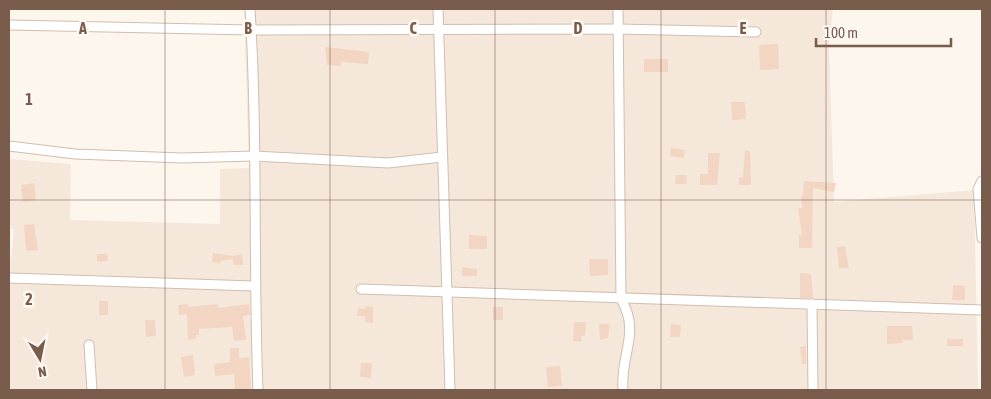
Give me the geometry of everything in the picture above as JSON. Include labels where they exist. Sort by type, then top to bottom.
[{"type":"street","points":[[250,9],[254,156],[254,286],[258,390]]},
{"type":"street","points":[[438,9],[450,390]]},
{"type":"street","points":[[618,9],[621,299],[628,311],[631,324],[623,375],[623,390]]},
{"type":"street","points":[[9,25],[251,30],[618,29],[756,32]]},
{"type":"street","points":[[9,146],[75,154],[182,158],[254,156],[388,163],[442,157]]},
{"type":"street","points":[[982,181],[978,189],[982,238]]},
{"type":"street","points":[[9,278],[254,286]]},
{"type":"street","points":[[361,289],[982,310]]},
{"type":"street","points":[[812,304],[813,390]]},
{"type":"street","points":[[89,345],[92,390]]},
{"type":"shaded area","points":[[244,9],[833,9],[829,47],[834,202],[974,190],[978,390],[9,390],[9,277],[14,229],[9,228],[9,159],[71,164],[70,220],[220,224],[220,169],[249,168]]},
{"type":"building","points":[[778,44],[779,69],[760,70],[759,45]]},
{"type":"building","points":[[325,47],[369,52],[368,64],[341,62],[341,66],[327,65]]},
{"type":"building","points":[[644,59],[668,59],[668,72],[644,72]]},
{"type":"building","points":[[731,102],[745,102],[746,119],[732,120]]},
{"type":"building","points":[[671,148],[685,150],[684,158],[670,156]]},
{"type":"building","points":[[745,150],[750,151],[751,185],[739,185],[739,178],[743,177]]},
{"type":"building","points":[[708,153],[720,153],[717,185],[700,185],[700,174],[708,174]]},
{"type":"building","points":[[676,175],[687,175],[686,184],[675,184]]},
{"type":"building","points":[[804,181],[836,183],[834,192],[813,188],[812,248],[799,248],[799,235],[802,235],[798,208],[802,208],[801,196],[803,196]]},
{"type":"building","points":[[34,183],[36,200],[23,202],[21,185]]},
{"type":"building","points":[[34,224],[38,250],[26,251],[24,225]]},
{"type":"building","points":[[469,235],[487,236],[487,249],[469,249]]},
{"type":"building","points":[[845,246],[849,268],[839,268],[837,247]]},
{"type":"building","points":[[213,253],[233,256],[242,254],[243,265],[234,265],[233,259],[221,261],[220,263],[212,262]]},
{"type":"building","points":[[97,254],[107,254],[108,261],[97,262]]},
{"type":"building","points":[[589,259],[608,259],[608,275],[590,276]]},
{"type":"building","points":[[462,267],[477,269],[477,276],[462,276]]},
{"type":"building","points":[[800,273],[811,274],[813,298],[800,298]]},
{"type":"building","points":[[953,285],[965,286],[965,300],[952,300]]},
{"type":"building","points":[[99,301],[108,301],[108,315],[99,315]]},
{"type":"building","points":[[188,304],[188,307],[217,304],[218,308],[249,304],[250,315],[243,316],[246,340],[234,341],[232,327],[199,329],[199,335],[196,335],[196,339],[188,340],[187,314],[179,315],[178,305]]},
{"type":"building","points":[[366,306],[373,307],[373,323],[365,322],[365,316],[357,316],[358,308],[365,309]]},
{"type":"building","points":[[493,307],[503,307],[503,320],[493,320]]},
{"type":"building","points":[[145,320],[155,320],[156,336],[146,337]]},
{"type":"building","points":[[574,322],[586,322],[585,336],[582,336],[581,342],[573,341]]},
{"type":"building","points":[[599,324],[610,324],[608,338],[600,340]]},
{"type":"building","points":[[671,324],[681,325],[680,337],[670,337]]},
{"type":"building","points":[[887,326],[912,326],[913,340],[902,340],[903,343],[887,344]]},
{"type":"building","points":[[947,339],[963,339],[963,346],[947,346]]},
{"type":"building","points":[[806,346],[806,364],[802,364],[800,347]]},
{"type":"building","points":[[230,348],[239,348],[239,358],[249,357],[251,390],[235,390],[234,374],[215,376],[214,364],[230,362]]},
{"type":"building","points":[[193,355],[195,375],[184,377],[181,357]]},
{"type":"building","points":[[361,363],[372,363],[371,378],[360,377]]},
{"type":"building","points":[[560,366],[562,386],[548,387],[546,367]]}]
